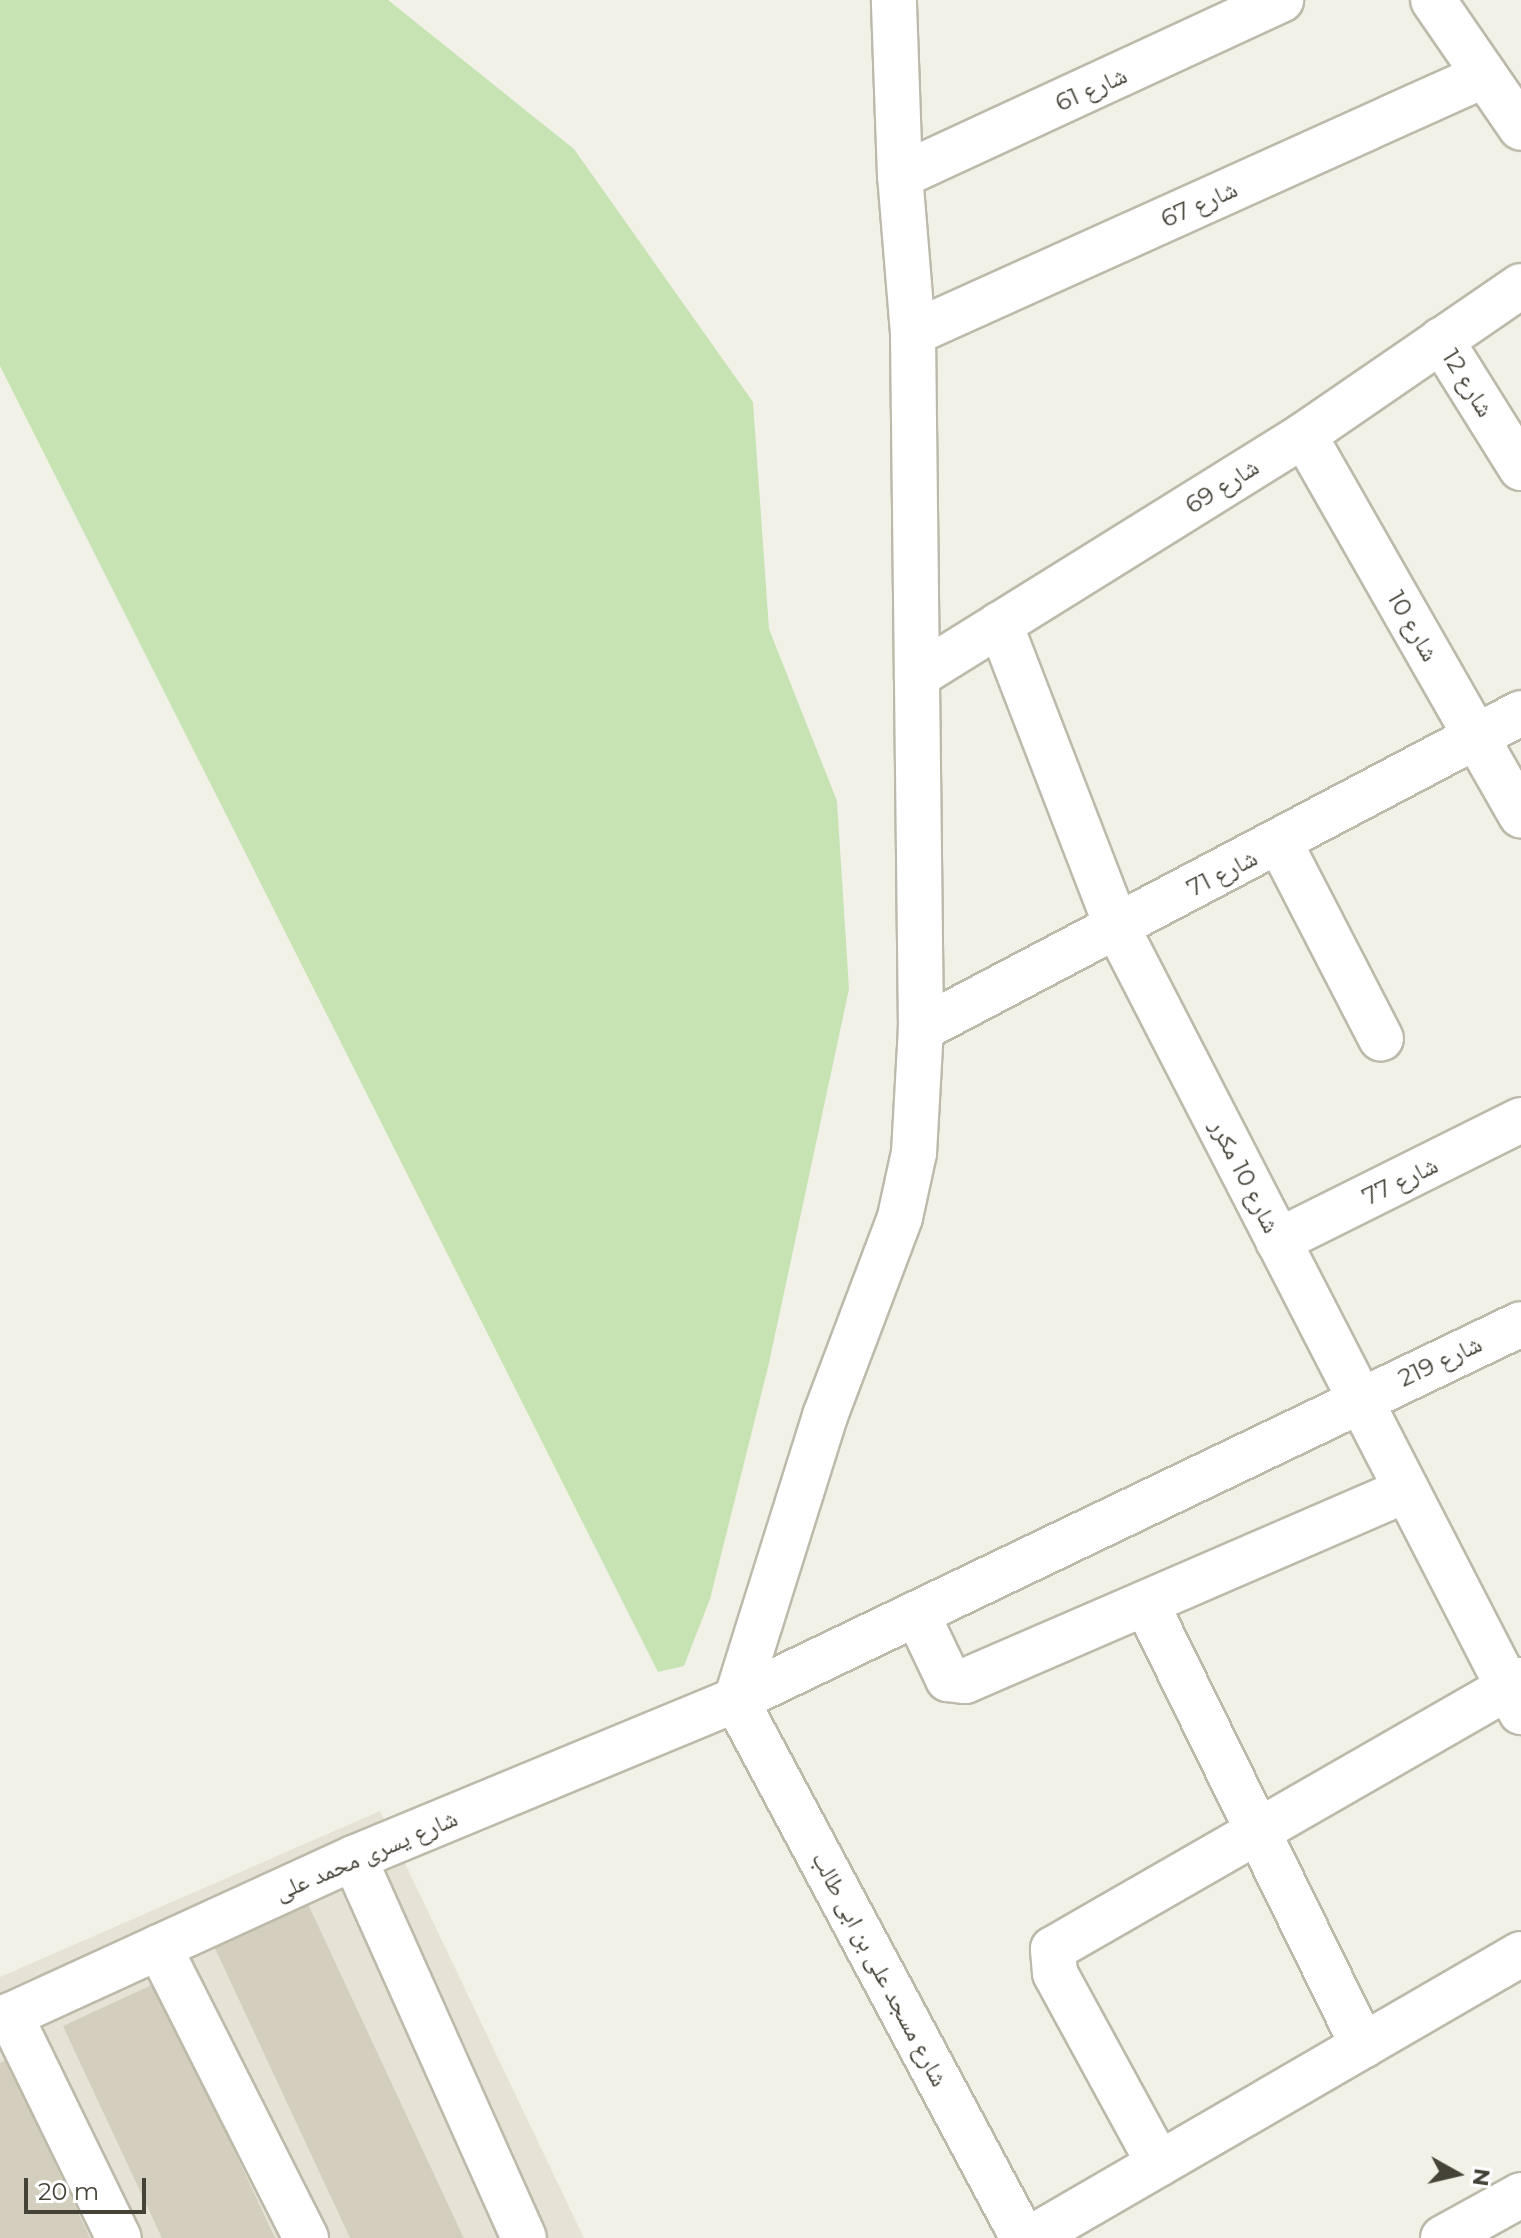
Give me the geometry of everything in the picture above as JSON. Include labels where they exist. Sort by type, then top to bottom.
[{"type":"street","points":[[736,1700],[825,1416],[900,1217],[914,1153],[921,1029],[913,333],[900,176],[894,0]]},
{"type":"street","name":"شارع 61","points":[[900,176],[1281,0]]},
{"type":"street","points":[[1433,0],[1508,102]]},
{"type":"street","name":"شارع 67","points":[[913,333],[1508,102]]},
{"type":"street","name":"شارع 69","points":[[917,676],[1304,435],[1521,286]]},
{"type":"street","name":"شارع 12","points":[[1441,340],[1521,468]]},
{"type":"street","name":"شارع 10","points":[[1304,435],[1521,816]]},
{"type":"street","name":"شارع 10 مكرر","points":[[1000,624],[1117,927],[1406,1490],[1517,1693]]},
{"type":"street","name":"شارع 71","points":[[921,1029],[1478,740],[1521,713]]},
{"type":"street","points":[[1280,843],[1381,1039]]},
{"type":"street","name":"شارع 77","points":[[1278,1241],[1521,1120]]},
{"type":"street","name":"شارع 219","points":[[918,1616],[1360,1399],[1521,1324]]},
{"type":"street","points":[[918,1616],[948,1679],[958,1682],[1406,1490]]},
{"type":"street","points":[[1146,1603],[1363,2046]]},
{"type":"street","name":"شارع يسرى محمد على","points":[[5,2018],[354,1858],[736,1700],[918,1616]]},
{"type":"street","points":[[1159,2164],[1055,1973],[1053,1949],[1517,1693]]},
{"type":"street","name":"شارع مسجد على بن ابى طالب","points":[[736,1700],[1023,2238]]},
{"type":"street","points":[[354,1858],[524,2238]]},
{"type":"street","points":[[159,1947],[306,2238]]},
{"type":"street","points":[[1031,2238],[1521,1954]]},
{"type":"street","points":[[5,2018],[119,2238]]},
{"type":"street","points":[[1443,2238],[1521,2195]]},
{"type":"shaded area","points":[[380,1811],[584,2238],[0,2238],[0,1977]]},
{"type":"green space","points":[[0,0],[388,0],[574,149],[753,402],[769,629],[837,801],[849,989],[769,1363],[710,1599],[684,1666],[658,1672],[0,366]]},
{"type":"building","points":[[308,1904],[464,2238],[350,2238],[215,1948]]},
{"type":"building","points":[[156,1983],[275,2238],[162,2238],[63,2026]]},
{"type":"building","points":[[6,2060],[90,2238],[0,2238],[0,2063]]}]
